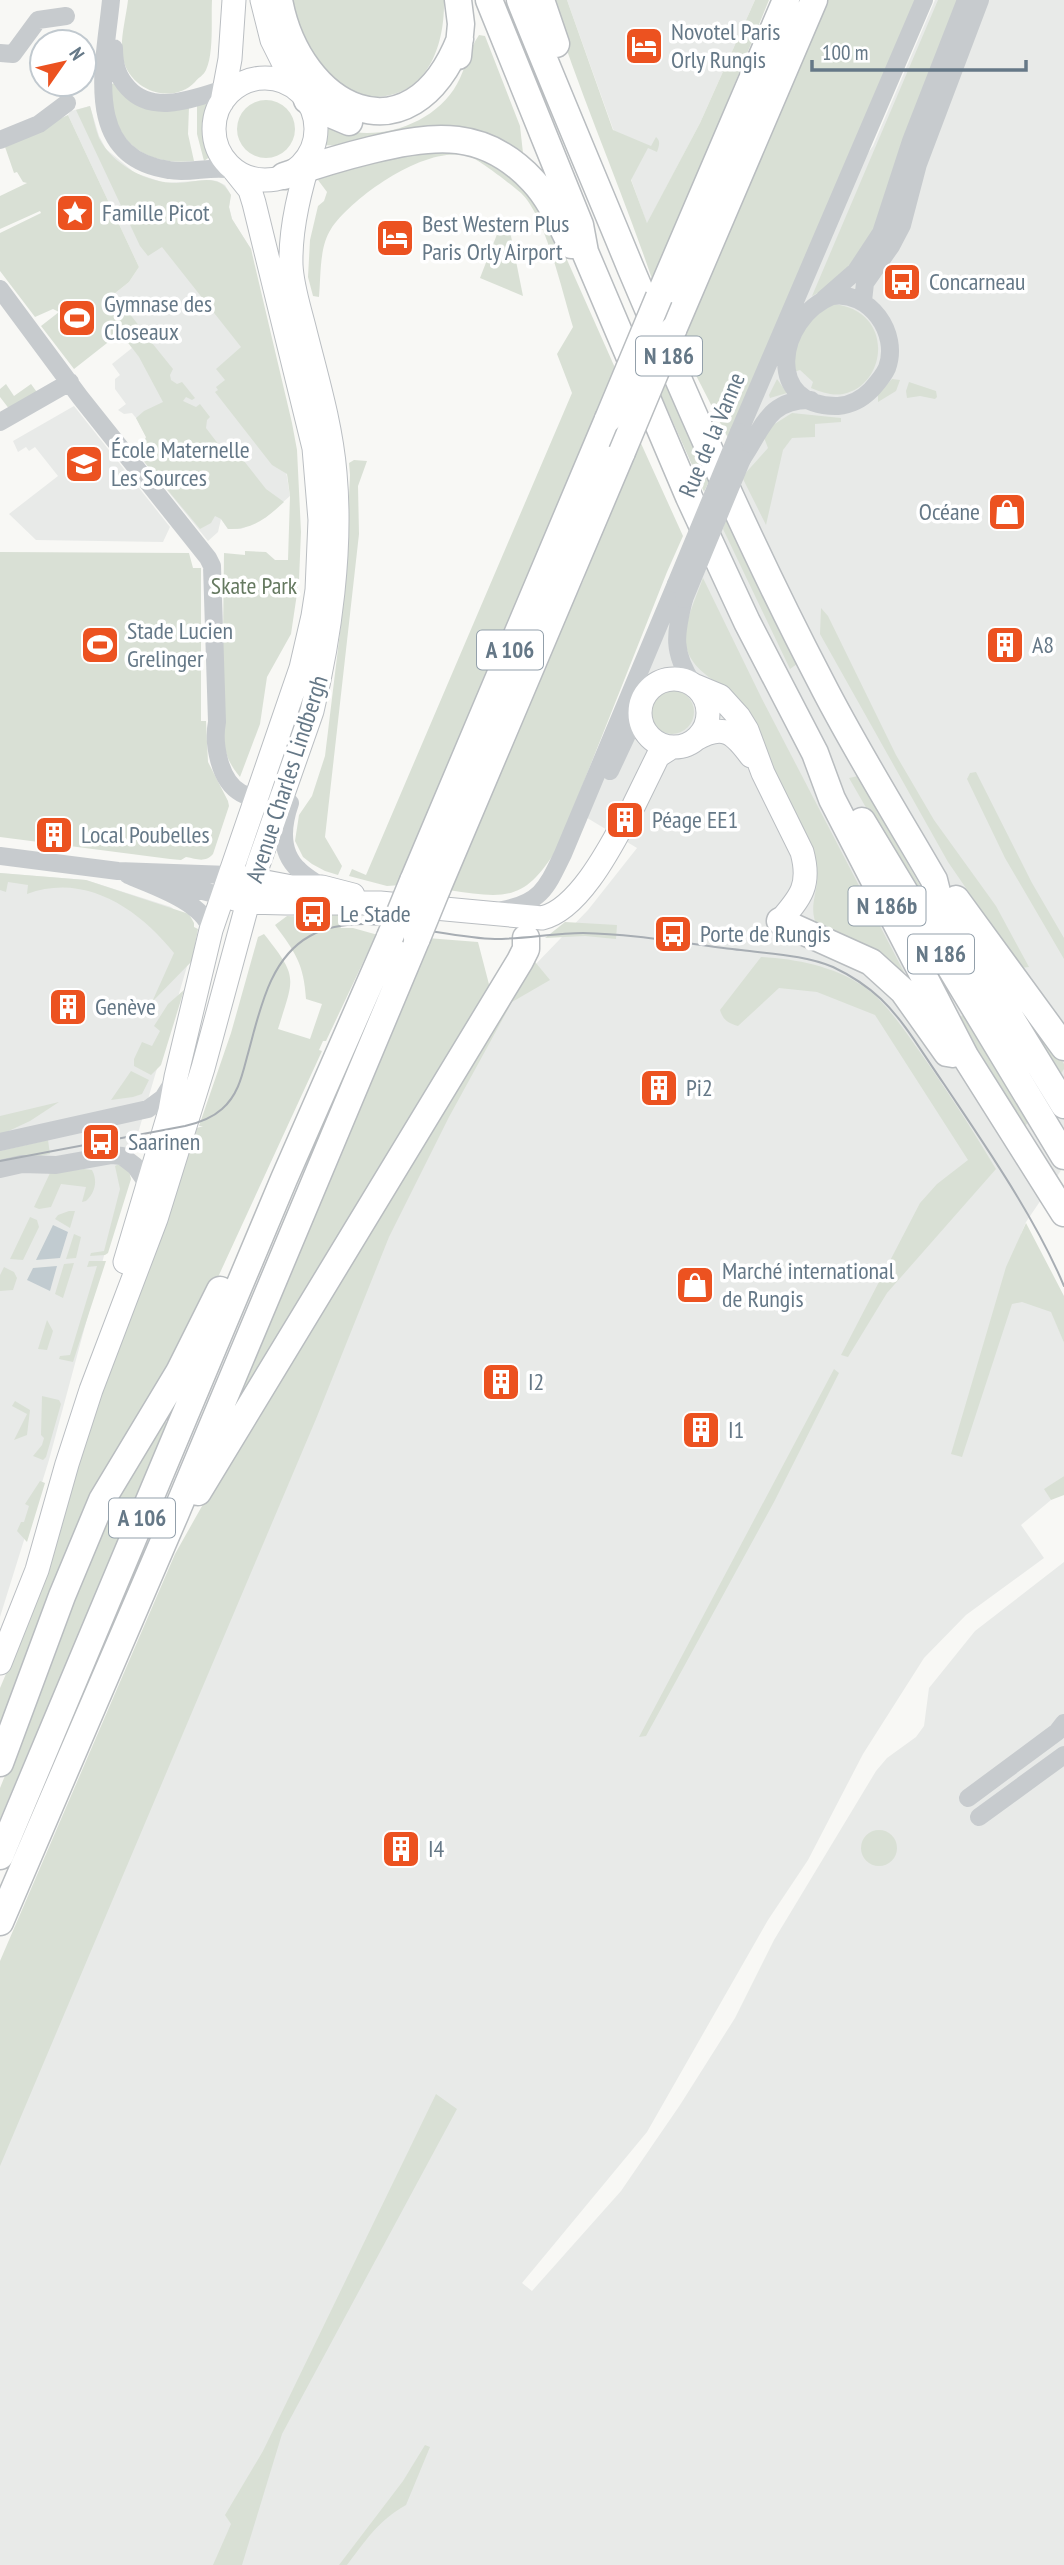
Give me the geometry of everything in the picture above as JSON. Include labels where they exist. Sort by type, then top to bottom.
[{"type":"highway","points":[[279,0],[289,34],[305,65],[336,98],[358,109],[380,111],[402,107],[427,93],[450,63],[460,39]]},
{"type":"highway","points":[[302,94],[330,114],[358,124],[393,122],[426,107],[449,83],[458,60],[458,0]]},
{"type":"highway","name":"N 186","points":[[489,0],[580,225],[586,252],[689,497],[747,622],[815,753],[844,791],[1064,1156]]},
{"type":"highway","name":"N 186","points":[[520,0],[658,331],[789,620],[822,686],[934,880],[939,900],[954,928],[1064,1105]]},
{"type":"highway","points":[[541,0],[560,56],[550,77]]},
{"type":"highway","name":"A 106","points":[[0,1922],[175,1515],[416,938],[425,885],[608,419],[786,0]]},
{"type":"highway","name":"A 106","points":[[0,1856],[284,1179],[390,937],[425,885],[622,452],[814,0]]},
{"type":"highway","points":[[301,165],[422,139],[456,138],[474,142],[507,158],[534,181],[553,209],[572,249],[586,252]]},
{"type":"highway","name":"N 186b","points":[[815,753],[832,799],[965,1056],[1064,1213]]},
{"type":"highway","name":"N 186b","points":[[934,880],[952,894],[1064,1046]]},
{"type":"highway","points":[[780,922],[871,962],[903,991],[947,1053],[965,1056]]},
{"type":"highway","points":[[175,1515],[191,1502],[216,1465],[519,928]]},
{"type":"highway","points":[[0,1762],[62,1596],[102,1500],[179,1372],[272,1184],[284,1179]]},
{"type":"main road","points":[[234,0],[229,91],[215,117],[214,134],[221,154],[234,170],[256,180],[273,180],[301,165],[316,133],[316,125],[272,40],[262,0]]},
{"type":"main road","points":[[229,91],[263,78],[280,80],[302,94]]},
{"type":"main road","name":"Avenue Charles Lindbergh","points":[[0,1663],[37,1570],[91,1390],[156,1219],[199,1080],[251,891],[312,711],[323,663],[332,598],[337,511],[331,442],[291,266],[301,165]]},
{"type":"main road","name":"Avenue Charles Lindbergh","points":[[91,1390],[126,1256],[170,1111],[207,922],[237,859],[294,690],[311,626],[320,552],[319,498],[310,428],[250,190],[234,170]]},
{"type":"main road","points":[[673,747],[647,735],[640,717],[641,703],[654,685],[662,680],[680,679],[720,696],[733,708],[747,730],[763,773],[795,836],[806,865],[802,893],[780,922]]},
{"type":"main road","points":[[225,885],[251,891],[486,913],[519,928],[542,925],[568,904],[609,850],[658,756],[673,747],[689,744],[703,731],[708,712],[707,702],[694,685]]},
{"type":"main road","points":[[696,739],[716,731],[728,732],[738,739],[763,773]]},
{"type":"main road","points":[[251,891],[322,887],[380,903]]},
{"type":"main road","points":[[519,928],[534,918],[554,914]]},
{"type":"street","points":[[111,0],[103,91],[106,118],[116,140],[132,158],[157,168],[179,172],[218,167],[234,170]]},
{"type":"street","points":[[120,0],[114,60],[118,74],[132,92],[151,102],[166,104],[229,91]]},
{"type":"street","name":"Rue de la Vanne","points":[[546,889],[680,591],[739,432],[924,0]]},
{"type":"street","points":[[743,459],[743,441],[802,318],[856,271],[881,233],[911,141],[966,0]]},
{"type":"street","points":[[863,301],[865,283],[902,225],[918,164],[980,0]]},
{"type":"street","points":[[0,53],[13,54],[38,20],[66,16]]},
{"type":"street","points":[[0,140],[38,124],[68,103]]},
{"type":"street","points":[[0,289],[208,558],[213,574],[217,722],[215,742],[228,780],[236,790],[244,795],[281,802]]},
{"type":"street","points":[[519,928],[525,905],[546,889],[570,858],[641,703],[647,679],[674,614],[680,591],[762,424],[772,412],[793,401],[811,400],[835,406],[854,402],[865,395],[883,375],[889,357],[887,334],[877,314],[863,301],[846,296],[824,299]]},
{"type":"street","points":[[786,351],[784,364],[790,380],[811,400]]},
{"type":"street","points":[[0,422],[70,382]]},
{"type":"street","points":[[680,591],[676,648],[685,672],[694,685]]},
{"type":"street","points":[[312,711],[299,772],[285,819],[283,842],[293,864],[322,887]]},
{"type":"street","points":[[0,856],[225,885]]},
{"type":"street","points":[[118,871],[160,889],[207,922]]},
{"type":"street","points":[[160,889],[203,891],[225,885]]},
{"type":"street","points":[[0,1142],[148,1109],[163,1098],[176,1077]]},
{"type":"street","points":[[0,1169],[22,1164],[56,1165],[112,1155],[122,1156],[135,1167],[148,1185]]},
{"type":"street","points":[[968,1798],[1057,1732],[1064,1723]]},
{"type":"street","points":[[979,1817],[1064,1755]]},
{"type":"shaded area","points":[[567,0],[755,0],[700,123],[647,224]]},
{"type":"shaded area","name":"Marché international de Rungis","points":[[935,0],[1064,0],[1064,1166],[1026,1222],[1021,1234],[1064,1343],[1064,1476],[1045,1489],[1051,1500],[1021,1525],[1044,1558],[966,1615],[924,1658],[863,1754],[808,1860],[768,1920],[647,2132],[522,2283],[532,2291],[621,2191],[680,2105],[735,2018],[774,1940],[876,1771],[887,1758],[916,1737],[924,1726],[929,1688],[975,1631],[1064,1562],[1064,2565],[0,2565],[0,2033],[431,1134],[532,968],[588,910],[637,848],[584,816],[855,171],[873,146]]},
{"type":"shaded area","points":[[90,106],[106,149],[135,173],[165,183],[210,180],[225,185],[231,195],[229,207],[232,219],[251,249],[290,496],[266,517],[241,529],[228,529],[221,519],[218,532],[208,541],[141,458],[141,448],[147,439],[136,418],[132,413],[124,414],[118,410],[126,404],[115,389],[115,379],[120,375],[112,364],[132,348],[123,336],[116,336],[114,294],[129,282],[139,267],[68,115],[71,111]]},
{"type":"shaded area","name":"École Maternelle Les Sources","points":[[74,406],[170,527],[163,542],[36,540],[9,514],[58,476],[35,447],[29,451],[26,447],[18,452],[13,441]]},
{"type":"shaded area","points":[[0,873],[86,880],[171,907],[189,923],[193,946],[126,1174],[49,1460],[0,1617]]},
{"type":"shaded area","points":[[53,1225],[68,1232],[60,1258],[36,1260]]},
{"type":"shaded area","points":[[57,1266],[50,1291],[27,1280],[33,1268]]},
{"type":"green space","points":[[128,0],[212,0],[209,63],[204,74],[186,89],[176,93],[154,92],[143,87],[127,70],[122,45]]},
{"type":"green space","points":[[289,0],[444,0],[437,50],[430,65],[408,88],[375,97],[353,94],[335,84],[318,64],[306,45]]},
{"type":"green space","points":[[550,0],[567,0],[613,130],[651,146],[656,137],[659,140],[657,152],[648,148],[631,180],[647,223],[700,123],[755,0],[769,0],[653,282],[574,71]]},
{"type":"green space","points":[[828,0],[915,0],[728,438],[678,340]]},
{"type":"green space","points":[[938,0],[960,0],[880,223],[852,267],[826,289],[812,296]]},
{"type":"green space","points":[[479,35],[485,36],[520,126],[523,153],[320,145],[320,122],[355,132],[380,132],[406,126],[430,113],[441,105],[457,84]]},
{"type":"green space","points":[[112,84],[189,107],[188,134],[194,161],[158,159],[132,145],[122,133],[116,119],[112,103]]},
{"type":"green space","points":[[266,100],[277,102],[290,113],[295,129],[293,140],[282,153],[266,158],[255,156],[242,145],[237,129],[239,118],[250,105]]},
{"type":"green space","points":[[197,104],[206,104],[204,127],[211,156],[204,161],[197,134]]},
{"type":"green space","name":"Skate Park","points":[[90,106],[99,138],[105,148],[132,171],[154,180],[182,183],[206,180],[215,181],[227,188],[231,195],[229,207],[232,219],[251,249],[292,423],[297,450],[301,532],[299,580],[291,634],[267,677],[260,724],[240,777],[226,753],[222,724],[224,553],[245,555],[245,551],[266,552],[275,560],[288,560],[290,496],[287,474],[272,465],[215,392],[218,390],[216,387],[225,380],[216,369],[241,347],[162,247],[148,256],[140,246],[76,110]]},
{"type":"green space","points":[[68,115],[139,267],[129,282],[114,294],[140,327],[135,331],[138,342],[142,341],[141,336],[144,333],[173,369],[171,380],[177,384],[182,382],[195,398],[192,400],[186,397],[183,401],[196,407],[200,404],[210,417],[206,428],[222,449],[229,450],[233,447],[266,489],[284,502],[252,525],[228,529],[221,519],[215,516],[211,523],[200,529],[141,458],[141,448],[146,437],[136,418],[163,402],[139,357],[123,336],[116,336],[74,369],[41,326],[59,312],[53,309],[35,317],[0,271],[0,233],[41,213],[40,211],[0,229],[0,196],[27,183],[23,182],[17,172],[14,173],[4,144]]},
{"type":"green space","points":[[415,148],[479,151],[519,179],[560,244],[616,370],[401,885],[387,886],[349,876],[352,869],[366,875],[572,393],[557,354],[573,327],[546,237],[530,204],[521,193],[473,158],[456,155],[437,157],[416,164],[395,174],[357,201],[327,236],[322,253],[319,297],[313,296],[308,277],[310,240],[318,206],[324,201],[327,192],[318,180],[329,173]]},
{"type":"green space","points":[[501,224],[511,236],[523,296],[480,278]]},
{"type":"green space","points":[[833,304],[853,309],[867,319],[875,333],[878,348],[876,363],[869,377],[858,388],[843,394],[811,388],[813,382],[800,370],[794,372],[795,347],[801,331],[813,318]]},
{"type":"green space","points":[[665,379],[709,481],[704,492],[660,393]]},
{"type":"green space","points":[[777,379],[787,393],[770,398],[769,395]]},
{"type":"green space","points":[[892,379],[900,380],[896,391],[878,402],[878,394]]},
{"type":"green space","points":[[909,382],[936,391],[937,397],[907,398]]},
{"type":"green space","points":[[6,384],[14,396],[31,384],[39,395],[10,410],[0,397],[0,389]]},
{"type":"green space","points":[[792,413],[841,418],[841,422],[815,424],[815,437],[792,438],[783,450],[766,525],[742,477],[768,448],[763,435]]},
{"type":"green space","points":[[639,439],[683,536],[558,847],[535,878],[525,887],[513,892],[486,895],[448,890],[584,579],[588,559]]},
{"type":"green space","points":[[354,460],[367,461],[358,486],[359,534],[325,837],[342,866],[338,875],[325,871],[303,857],[295,841],[299,815],[312,796],[325,756],[344,599],[349,463]]},
{"type":"green space","points":[[726,516],[797,664],[790,669],[723,529]]},
{"type":"green space","name":"Stade Lucien Grelinger","points":[[0,552],[189,553],[193,568],[201,568],[201,721],[206,721],[208,762],[229,806],[210,857],[201,860],[186,857],[181,860],[170,859],[0,837]]},
{"type":"green space","points":[[703,578],[762,699],[906,976],[905,981],[818,928],[813,910],[817,879],[814,858],[721,685],[693,662],[687,650],[687,625]]},
{"type":"green space","points":[[821,608],[828,616],[896,755],[934,820],[996,906],[1029,967],[1021,968],[948,862],[820,634]]},
{"type":"green space","points":[[672,690],[687,697],[694,712],[687,727],[672,734],[657,727],[650,712],[657,697]]},
{"type":"green space","points":[[976,772],[1032,883],[1064,938],[1064,959],[1005,858],[967,779],[970,773]]},
{"type":"green space","points":[[858,776],[944,928],[1038,1107],[849,778]]},
{"type":"green space","points":[[0,873],[86,880],[189,914],[194,927],[198,929],[192,961],[152,1002],[174,953],[144,922],[127,909],[90,891],[49,888],[27,894],[28,885],[8,882],[6,892],[0,890]]},
{"type":"green space","points":[[318,911],[337,911],[341,928],[353,928],[378,935],[326,1041],[323,1041],[319,1050],[322,1051],[213,1288],[0,1734],[0,1688],[27,1624],[108,1374],[161,1238],[197,1128],[203,1126],[199,1126],[231,1033],[258,937],[264,934],[283,960],[290,978],[290,988],[278,1029],[310,1039],[322,1004],[306,999],[303,976],[297,959],[275,925],[287,916],[318,917]]},
{"type":"green space","points":[[565,922],[617,925],[616,939],[585,936],[545,938]]},
{"type":"green space","points":[[427,938],[478,942],[491,992],[222,1438],[277,1298]]},
{"type":"green space","points":[[531,957],[550,980],[512,1002],[449,1117],[389,1237],[316,1419],[0,2166],[0,1961],[175,1554],[291,1348]]},
{"type":"green space","points":[[761,957],[801,962],[839,973],[877,997],[933,1070],[996,1169],[887,1293],[848,1357],[841,1355],[920,1203],[937,1184],[968,1160],[875,1015],[817,992],[779,988],[738,1026],[724,1019],[720,1010]]},
{"type":"green space","points":[[996,972],[1023,1003],[1064,1064],[1060,1075]]},
{"type":"green space","points":[[184,990],[161,1065],[151,1075],[134,1066],[134,1059],[142,1042],[152,1046],[160,1031],[154,1026],[168,1004]]},
{"type":"green space","points":[[963,1015],[1029,1121],[1022,1130],[956,1020]]},
{"type":"green space","points":[[131,1071],[149,1080],[142,1094],[111,1100]]},
{"type":"green space","points":[[59,1102],[30,1121],[0,1135],[0,1116]]},
{"type":"green space","points":[[48,1140],[50,1154],[0,1165],[0,1151]]},
{"type":"green space","points":[[119,1164],[129,1171],[131,1179],[108,1253],[90,1256],[91,1253],[104,1251],[120,1189],[115,1166]]},
{"type":"green space","points":[[92,1170],[95,1178],[93,1191],[86,1201],[82,1202],[86,1187],[61,1184],[51,1207],[34,1207],[50,1173]]},
{"type":"green space","points":[[69,1211],[75,1211],[70,1228],[55,1219]]},
{"type":"green space","points":[[30,1217],[37,1220],[39,1227],[23,1260],[10,1259]]},
{"type":"green space","points":[[1026,1223],[1064,1296],[1064,1343],[1051,1312],[1022,1302],[1012,1304],[962,1457],[951,1454],[1006,1267]]},
{"type":"green space","points":[[74,1234],[81,1237],[76,1258],[66,1259]]},
{"type":"green space","points":[[89,1261],[106,1261],[73,1362],[59,1359],[60,1356],[70,1355],[97,1266],[87,1267]]},
{"type":"green space","points":[[74,1263],[63,1298],[55,1294],[64,1264]]},
{"type":"green space","points":[[4,1267],[14,1272],[17,1278],[13,1290],[0,1291],[0,1275]]},
{"type":"green space","points":[[47,1320],[53,1331],[47,1350],[38,1349]]},
{"type":"green space","points":[[834,1369],[839,1373],[774,1502],[646,1736],[639,1737]]},
{"type":"green space","points":[[42,1396],[59,1400],[61,1404],[43,1460],[33,1456],[44,1438],[41,1435]]},
{"type":"green space","points":[[15,1401],[30,1410],[27,1435],[14,1440],[27,1414],[12,1406]]},
{"type":"green space","points":[[163,1418],[167,1424],[162,1437],[0,1819],[0,1788],[33,1706],[84,1555]]},
{"type":"green space","points":[[1064,1476],[1064,1495],[1051,1500],[1044,1489]]},
{"type":"green space","points":[[40,1481],[45,1483],[27,1542],[17,1531],[21,1522],[24,1522],[29,1506],[25,1504]]},
{"type":"green space","points":[[879,1830],[891,1836],[897,1848],[891,1860],[879,1866],[867,1860],[861,1848],[867,1836]]},
{"type":"green space","points":[[436,2094],[457,2109],[282,2434],[242,2565],[213,2565],[231,2524],[225,2515],[263,2451]]},
{"type":"green space","points":[[425,2445],[430,2447],[406,2505],[381,2524],[347,2565],[339,2565],[403,2481]]},
{"type":"tram line","points":[[0,1161],[185,1126],[205,1120],[218,1112],[232,1098],[239,1085],[261,1006],[275,973],[296,946],[310,936],[330,928],[376,924],[495,939],[583,933],[642,937],[811,960],[839,970],[876,994],[907,1029],[993,1157],[1039,1234],[1064,1286]]},
{"type":"place","name":"Novotel Paris Orly Rungis","points":[[644,46]]},
{"type":"place","name":"Famille Picot","points":[[75,213]]},
{"type":"place","name":"Best Western Plus Paris Orly Airport","points":[[395,238]]},
{"type":"place","name":"Concarneau","points":[[902,282]]},
{"type":"place","name":"Gymnase des Closeaux","points":[[77,318]]},
{"type":"place","name":"École Maternelle Les Sources","points":[[84,464]]},
{"type":"place","name":"Océane","points":[[1007,512]]},
{"type":"place","name":"Stade Lucien Grelinger","points":[[100,645]]},
{"type":"place","name":"A8","points":[[1005,645]]},
{"type":"place","name":"Péage EE1","points":[[625,820]]},
{"type":"place","name":"Local Poubelles","points":[[54,835]]},
{"type":"place","name":"Le Stade","points":[[313,914]]},
{"type":"place","name":"Porte de Rungis","points":[[673,934]]},
{"type":"place","name":"Genève","points":[[68,1007]]},
{"type":"place","name":"Pi2","points":[[659,1088]]},
{"type":"place","name":"Saarinen","points":[[101,1142]]},
{"type":"place","name":"Marché international de Rungis","points":[[695,1285]]},
{"type":"place","name":"I2","points":[[501,1382]]},
{"type":"place","name":"I1","points":[[701,1430]]},
{"type":"place","name":"I4","points":[[401,1849]]}]
